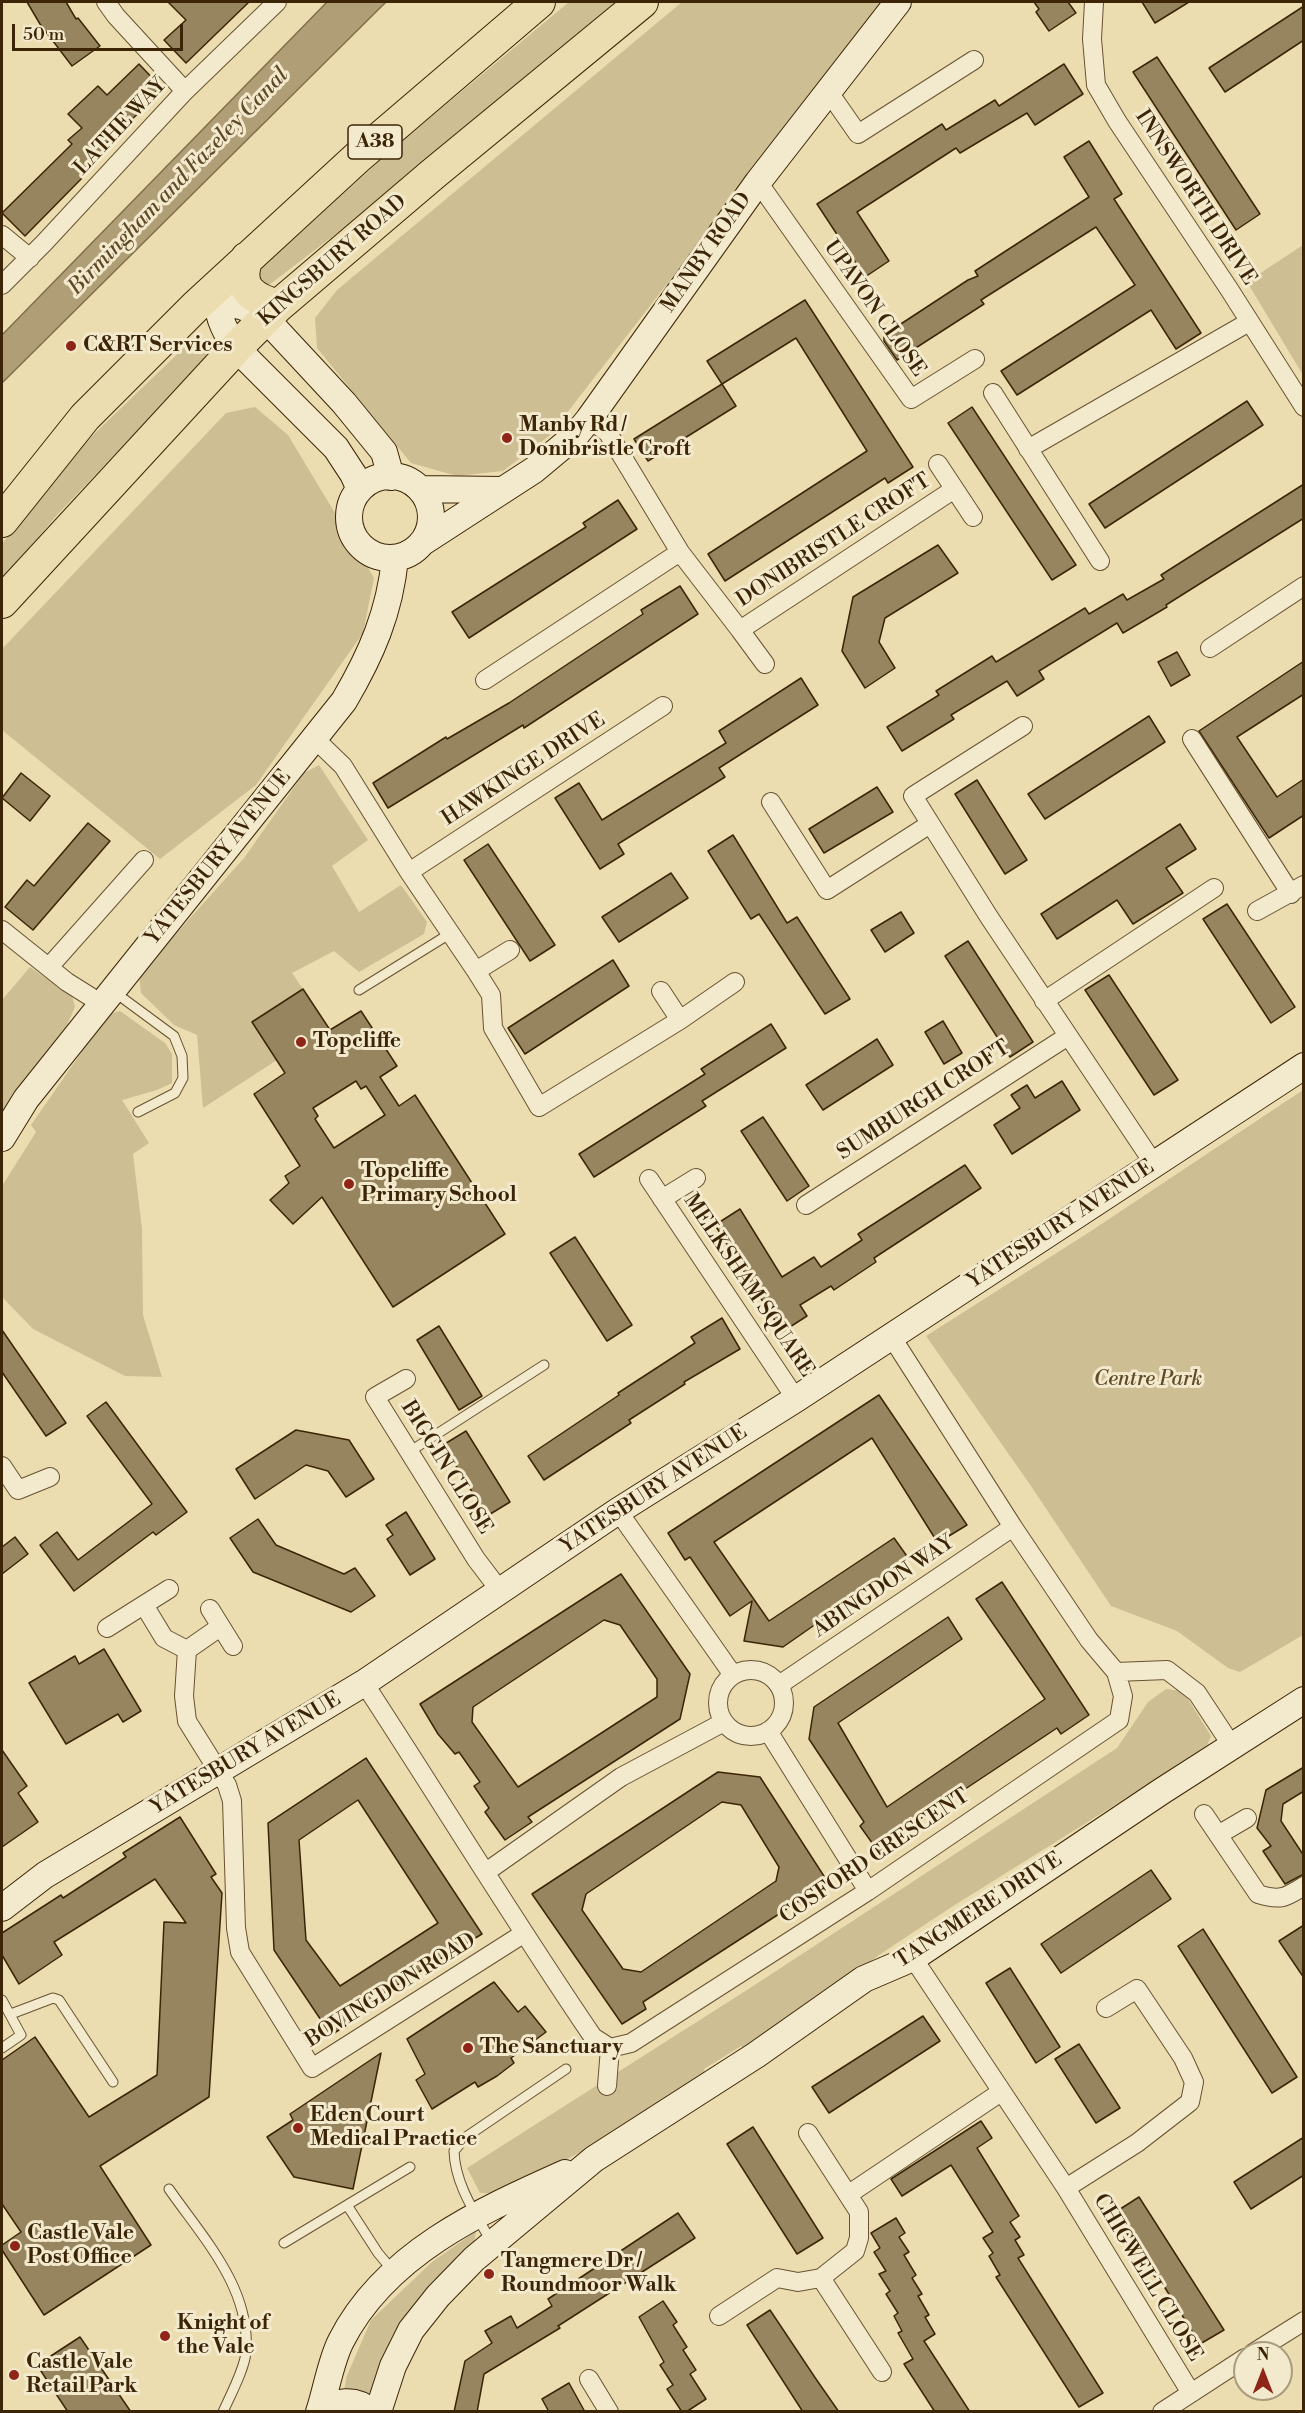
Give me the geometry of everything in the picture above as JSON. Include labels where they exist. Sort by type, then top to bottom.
[{"type":"highway","name":"A38","points":[[2,521],[85,417],[210,299],[247,258],[359,156],[540,2]]},
{"type":"highway","name":"KINGSBURY ROAD","points":[[2,602],[272,312],[433,174],[642,2]]},
{"type":"highway","points":[[247,258],[242,271],[248,290],[272,312]]},
{"type":"street","points":[[106,2],[116,16],[185,91]]},
{"type":"street","name":"LATHE WAY","points":[[2,285],[30,258],[185,91],[277,2]]},
{"type":"street","name":"MANBY ROAD","points":[[423,542],[534,470],[576,435],[758,182],[898,2]]},
{"type":"street","name":"INNSWORTH DRIVE","points":[[1094,2],[1092,39],[1096,85],[1117,121],[1304,406]]},
{"type":"street","points":[[828,90],[858,134],[974,60]]},
{"type":"street","name":"UPAVON CLOSE","points":[[758,182],[911,399],[975,359]]},
{"type":"street","points":[[2,235],[30,258]]},
{"type":"street","points":[[210,299],[272,312],[384,452],[392,477]]},
{"type":"street","points":[[210,299],[221,324],[237,348],[336,448],[360,489]]},
{"type":"street","points":[[1028,449],[1249,322]]},
{"type":"street","points":[[993,393],[1100,561]]},
{"type":"street","name":"DONIBRISTLE CROFT","points":[[589,419],[608,433],[680,552],[765,664]]},
{"type":"street","name":"DONIBRISTLE CROFT","points":[[938,464],[953,490],[973,517]]},
{"type":"street","points":[[392,477],[402,478],[420,489],[426,498],[431,521],[423,542],[415,550],[395,558],[383,558],[370,554],[360,546],[349,524],[349,511],[360,489],[369,482],[392,477]]},
{"type":"street","points":[[420,489],[503,490]]},
{"type":"street","name":"DONIBRISTLE CROFT","points":[[740,630],[953,490]]},
{"type":"street","points":[[484,680],[680,552]]},
{"type":"street","name":"YATESBURY AVENUE","points":[[2,1138],[26,1100],[344,701],[368,660],[387,605],[395,558]]},
{"type":"street","points":[[1210,648],[1304,586]]},
{"type":"street","name":"HAWKINGE DRIVE","points":[[409,872],[663,706]]},
{"type":"street","points":[[1023,726],[913,796],[1044,1001],[1154,1164]]},
{"type":"street","points":[[315,739],[343,766],[409,872],[491,995],[493,1029],[539,1107],[680,1020],[735,982]]},
{"type":"street","points":[[1192,739],[1297,890],[1257,911]]},
{"type":"street","points":[[771,801],[827,890],[930,824]]},
{"type":"street","points":[[49,967],[144,860]]},
{"type":"street","points":[[1044,1001],[1214,888]]},
{"type":"street","points":[[2,930],[49,967],[107,997]]},
{"type":"street","points":[[476,971],[510,950]]},
{"type":"street","points":[[661,991],[680,1020]]},
{"type":"street","name":"SUMBURGH CROFT","points":[[806,1205],[1068,1036]]},
{"type":"street","name":"YATESBURY AVENUE","points":[[2,1908],[45,1875],[364,1683],[618,1511],[796,1399],[1304,1066]]},
{"type":"street","name":"MELKSHAM SQUARE","points":[[662,1199],[696,1178]]},
{"type":"street","name":"MELKSHAM SQUARE","points":[[649,1179],[796,1399]]},
{"type":"street","name":"COSFORD CRESCENT","points":[[610,2048],[631,2043],[868,1891],[1119,1720],[1124,1696],[1116,1672],[1089,1640],[1013,1527],[891,1336]]},
{"type":"street","name":"BIGGIN CLOSE","points":[[406,1379],[375,1396],[476,1559],[501,1592]]},
{"type":"street","points":[[2,1466],[18,1490],[50,1478]]},
{"type":"street","points":[[618,1511],[734,1675]]},
{"type":"street","name":"ABINGDON WAY","points":[[779,1685],[1013,1527]]},
{"type":"street","points":[[107,1628],[169,1589]]},
{"type":"street","points":[[144,1605],[164,1638],[187,1650]]},
{"type":"street","points":[[210,1609],[232,1646]]},
{"type":"street","points":[[187,1650],[220,1627]]},
{"type":"street","points":[[187,1650],[184,1696],[187,1721],[219,1770]]},
{"type":"street","points":[[753,1670],[772,1677],[779,1685],[783,1695],[782,1715],[768,1731],[749,1736],[730,1729],[724,1722],[719,1712],[720,1691],[734,1675],[753,1670]]},
{"type":"street","points":[[1116,1672],[1167,1670],[1197,1693],[1232,1746]]},
{"type":"street","points":[[364,1683],[486,1872],[523,1934],[593,2037],[610,2048],[607,2086]]},
{"type":"street","name":"TANGMERE DRIVE","points":[[378,2412],[393,2366],[411,2330],[438,2296],[474,2259],[594,2159],[756,2055],[864,1979],[913,1958],[1304,1700]]},
{"type":"street","points":[[486,1872],[621,1777],[724,1722]]},
{"type":"street","points":[[768,1731],[868,1891]]},
{"type":"street","name":"BOVINGDON ROAD","points":[[219,1770],[232,1801],[240,1952],[312,2068],[523,1934]]},
{"type":"street","points":[[1204,1814],[1258,1894],[1271,1898],[1285,1898],[1304,1886]]},
{"type":"street","points":[[1218,1835],[1248,1818]]},
{"type":"street","name":"CHIGWELL CLOSE","points":[[913,1958],[1066,2188],[1191,2392]]},
{"type":"street","name":"CHIGWELL CLOSE","points":[[1066,2188],[1137,2143],[1190,2102],[1194,2082],[1183,2058],[1137,1989],[1106,2008]]},
{"type":"street","points":[[849,2194],[1001,2092]]},
{"type":"street","points":[[719,2316],[777,2278],[798,2282],[821,2278],[855,2251],[859,2238],[859,2212],[808,2133]]},
{"type":"street","name":"TANGMERE DRIVE","points":[[319,2412],[339,2344],[368,2299],[394,2272],[418,2252],[500,2202],[594,2159]]},
{"type":"street","points":[[821,2278],[882,2372]]},
{"type":"street","points":[[1272,2341],[1304,2321]]},
{"type":"street","name":"CHIGWELL CLOSE","points":[[1161,2412],[1233,2366]]},
{"type":"street","points":[[589,2379],[609,2412]]},
{"type":"street","points":[[319,2412],[330,2405],[342,2402],[355,2402],[371,2412]]},
{"type":"lane","points":[[359,990],[451,933]]},
{"type":"lane","points":[[107,997],[174,1036],[182,1056],[183,1078],[175,1093],[138,1112]]},
{"type":"lane","points":[[409,1452],[544,1365]]},
{"type":"lane","points":[[11,2014],[53,1998],[59,2000],[113,2082]]},
{"type":"lane","points":[[2,2000],[21,2035],[2,2048]]},
{"type":"lane","points":[[493,2244],[461,2184],[454,2151],[466,2137],[566,2069]]},
{"type":"lane","points":[[284,2243],[410,2167]]},
{"type":"lane","points":[[169,2189],[204,2237],[236,2289],[245,2318],[246,2354],[223,2412]]},
{"type":"lane","points":[[348,2205],[378,2253],[394,2272]]},
{"type":"green space","points":[[569,2],[630,2],[492,115],[265,288],[255,274],[394,148]]},
{"type":"green space","points":[[682,2],[886,2],[549,436],[503,471],[457,476],[411,463],[317,348],[315,318],[337,290]]},
{"type":"green space","points":[[1303,245],[1303,375],[1247,282]]},
{"type":"green space","points":[[193,339],[206,340],[210,350],[197,368],[57,515],[2,581],[2,544],[53,476]]},
{"type":"green space","points":[[255,407],[288,435],[374,578],[363,633],[256,785],[160,859],[2,730],[2,649],[226,413]]},
{"type":"green space","points":[[319,765],[368,840],[332,866],[359,912],[401,885],[427,922],[424,934],[359,972],[334,951],[292,973],[303,989],[277,1060],[203,1108],[197,1035],[174,1025],[141,993],[139,975],[244,858],[304,773]]},
{"type":"green space","points":[[30,967],[72,996],[75,1007],[67,1025],[2,1112],[2,1000]]},
{"type":"green space","points":[[120,1011],[165,1043],[172,1054],[172,1083],[122,1100],[149,1143],[133,1154],[142,1229],[143,1315],[162,1377],[125,1376],[33,1329],[2,1297],[2,1186],[36,1132],[31,1125],[108,1014]]},
{"type":"green space","name":"Centre Park","points":[[1303,1090],[1303,1635],[1240,1672],[1228,1668],[1177,1631],[1111,1606],[1031,1486],[926,1336],[1091,1231]]},
{"type":"green space","points":[[1166,1689],[1183,1691],[1211,1736],[1206,1748],[950,1908],[879,1955],[842,1985],[744,2050],[741,2046],[704,2069],[706,2075],[610,2137],[499,2194],[480,2193],[467,2168],[747,1990],[1117,1748],[1148,1702]]},
{"type":"green space","points":[[476,2231],[473,2251],[374,2403],[344,2393],[346,2378],[371,2320],[432,2262]]},
{"type":"water","name":"Birmingham and Fazeley Canal","points":[[327,2],[386,2],[2,383],[2,335]]},
{"type":"building","points":[[27,2],[66,2],[76,19],[78,18],[100,46],[72,66],[40,24]]},
{"type":"building","points":[[168,2],[249,2],[186,63],[164,40],[186,20]]},
{"type":"building","points":[[1034,2],[1068,2],[1076,13],[1049,31],[1036,12],[1039,9]]},
{"type":"building","points":[[1142,2],[1189,2],[1155,23]]},
{"type":"building","points":[[1304,6],[1304,40],[1225,92],[1209,68]]},
{"type":"building","points":[[1157,57],[1260,214],[1236,230],[1133,72]]},
{"type":"building","points":[[139,64],[161,87],[142,105],[144,108],[101,148],[103,150],[82,171],[85,175],[25,236],[2,213],[72,144],[68,140],[82,128],[68,114],[98,86],[107,95]]},
{"type":"building","points":[[1064,64],[1083,94],[1035,125],[1027,113],[960,153],[956,148],[857,212],[889,261],[865,277],[817,204],[942,124],[946,130],[995,100],[999,106]]},
{"type":"building","points":[[1089,141],[1122,194],[1114,199],[1201,333],[1176,349],[1151,310],[1017,395],[1001,371],[1135,285],[1096,227],[981,300],[984,304],[897,360],[884,341],[884,335],[968,280],[978,276],[975,271],[1089,197],[1064,157]]},
{"type":"building","points":[[805,300],[913,467],[888,483],[885,478],[725,581],[708,554],[867,451],[796,338],[722,384],[707,361]]},
{"type":"building","points":[[722,384],[736,406],[648,461],[634,439]]},
{"type":"building","points":[[1247,401],[1263,425],[1105,528],[1089,504]]},
{"type":"building","points":[[972,407],[1076,565],[1052,580],[948,423]]},
{"type":"building","points":[[1304,484],[1304,518],[1123,633],[1117,623],[1039,671],[1044,679],[1017,696],[1007,681],[951,715],[954,719],[902,751],[887,727],[939,695],[936,691],[992,656],[996,662],[1085,608],[1089,614],[1123,594],[1127,600],[1164,579],[1161,575]]},
{"type":"building","points":[[618,500],[637,529],[469,638],[452,612],[586,527],[583,523]]},
{"type":"building","points":[[938,545],[958,573],[885,618],[879,642],[895,668],[865,688],[842,651],[853,597]]},
{"type":"building","points":[[680,586],[698,614],[524,728],[523,725],[388,808],[373,783],[446,737],[447,739],[509,703],[643,614],[641,610]]},
{"type":"building","points":[[1177,652],[1190,675],[1171,686],[1158,662]]},
{"type":"building","points":[[1304,661],[1304,694],[1237,737],[1277,797],[1304,779],[1304,815],[1269,838],[1199,731]]},
{"type":"building","points":[[801,678],[818,705],[719,768],[725,777],[618,844],[624,854],[600,869],[555,798],[579,783],[602,820],[726,743],[719,731]]},
{"type":"building","points":[[1149,716],[1165,742],[1045,819],[1028,794]]},
{"type":"building","points":[[21,773],[50,796],[30,821],[2,798]]},
{"type":"building","points":[[977,780],[1027,860],[1005,874],[955,794]]},
{"type":"building","points":[[877,787],[893,812],[824,853],[809,829]]},
{"type":"building","points":[[88,823],[110,841],[33,930],[5,907],[27,880],[34,886]]},
{"type":"building","points":[[1180,824],[1196,849],[1166,868],[1183,893],[1133,924],[1117,900],[1057,939],[1041,914]]},
{"type":"building","points":[[733,835],[787,923],[797,917],[850,999],[825,1014],[759,914],[751,919],[708,851]]},
{"type":"building","points":[[488,844],[555,945],[530,961],[464,860]]},
{"type":"building","points":[[671,873],[688,898],[619,942],[602,917]]},
{"type":"building","points":[[1227,904],[1295,1007],[1271,1023],[1203,919]]},
{"type":"building","points":[[901,912],[914,933],[885,952],[871,930]]},
{"type":"building","points":[[968,941],[1033,1042],[1010,1057],[945,956]]},
{"type":"building","points":[[613,960],[629,986],[525,1054],[508,1028]]},
{"type":"building","points":[[1109,975],[1178,1080],[1154,1095],[1085,990]]},
{"type":"building","points":[[303,989],[330,1030],[361,1011],[397,1066],[380,1077],[399,1106],[415,1095],[505,1234],[393,1307],[322,1197],[293,1224],[270,1200],[289,1183],[285,1176],[300,1166],[254,1094],[285,1073],[252,1022]],"holes":[[[356,1081],[361,1089],[366,1086],[385,1115],[334,1148],[315,1119],[318,1116],[313,1108]]]},
{"type":"building","points":[[943,1021],[962,1053],[944,1064],[925,1032]]},
{"type":"building","points":[[771,1024],[786,1048],[702,1101],[706,1106],[594,1177],[579,1154],[705,1074],[701,1069]]},
{"type":"building","points":[[877,1039],[893,1065],[823,1110],[806,1085]]},
{"type":"building","points":[[1062,1081],[1080,1110],[1012,1154],[994,1125],[1020,1108],[1011,1095],[1027,1085],[1035,1098]]},
{"type":"building","points":[[763,1117],[809,1186],[787,1201],[741,1131]]},
{"type":"building","points":[[965,1165],[981,1188],[874,1258],[876,1262],[834,1290],[831,1286],[800,1305],[807,1316],[782,1332],[715,1225],[740,1209],[782,1277],[814,1257],[821,1267],[862,1240],[858,1234]]},
{"type":"building","points":[[575,1237],[632,1325],[607,1341],[550,1253]]},
{"type":"building","points":[[722,1318],[740,1349],[684,1382],[685,1384],[629,1420],[631,1423],[544,1480],[528,1456],[695,1343],[691,1337]]},
{"type":"building","points":[[439,1326],[482,1396],[459,1410],[417,1340]]},
{"type":"building","points":[[2,1330],[66,1423],[46,1436],[2,1372]]},
{"type":"building","points":[[879,1395],[967,1525],[939,1542],[936,1540],[872,1438],[714,1542],[769,1621],[894,1538],[909,1559],[783,1647],[744,1641],[752,1601],[730,1616],[690,1557],[685,1560],[668,1533]]},
{"type":"building","points":[[106,1402],[187,1512],[156,1535],[153,1532],[74,1591],[40,1545],[57,1532],[78,1560],[152,1504],[87,1416]]},
{"type":"building","points":[[296,1430],[349,1440],[374,1479],[346,1497],[328,1471],[306,1465],[255,1499],[236,1469]]},
{"type":"building","points":[[466,1431],[510,1502],[487,1516],[443,1445]]},
{"type":"building","points":[[406,1512],[435,1559],[410,1575],[387,1539],[393,1535],[386,1525]]},
{"type":"building","points":[[258,1519],[276,1545],[344,1574],[355,1568],[375,1596],[351,1612],[253,1572],[230,1538]]},
{"type":"building","points":[[15,1537],[28,1554],[2,1574],[2,1547]]},
{"type":"building","points":[[621,1574],[690,1674],[680,1719],[528,1817],[532,1822],[505,1840],[485,1812],[489,1808],[474,1786],[480,1782],[459,1752],[455,1754],[438,1734],[420,1704]],"holes":[[[604,1620],[620,1625],[657,1679],[657,1697],[518,1787],[472,1722],[473,1707]]]},
{"type":"building","points":[[1002,1582],[1089,1715],[1061,1734],[1057,1728],[902,1831],[906,1837],[880,1854],[860,1826],[864,1822],[809,1739],[814,1707],[948,1617],[962,1639],[838,1723],[887,1807],[1045,1699],[976,1599]]},
{"type":"building","points":[[104,1649],[141,1711],[123,1722],[118,1714],[66,1744],[29,1683],[75,1656],[79,1664]]},
{"type":"building","points":[[2,1750],[27,1786],[18,1793],[38,1822],[2,1847]]},
{"type":"building","points":[[366,1758],[482,1934],[357,2009],[361,2016],[331,2035],[274,1950],[268,1823]],"holes":[[[358,1800],[438,1923],[340,1986],[306,1940],[299,1840]]]},
{"type":"building","points":[[1304,1767],[1304,1791],[1283,1804],[1281,1821],[1304,1856],[1304,1874],[1285,1884],[1263,1851],[1271,1846],[1257,1828],[1266,1790]]},
{"type":"building","points":[[718,1772],[760,1777],[831,1887],[803,1906],[799,1901],[643,2002],[646,2009],[622,2024],[532,1894]],"holes":[[[722,1802],[741,1805],[779,1867],[776,1881],[641,1972],[623,1969],[582,1910],[586,1894]]]},
{"type":"building","points":[[180,1817],[216,1874],[211,1877],[222,1893],[209,2097],[100,2166],[151,2245],[44,2315],[2,2250],[2,2245],[21,2232],[2,2204],[2,2060],[35,2037],[89,2117],[157,2075],[164,1922],[186,1923],[155,1879],[54,1942],[62,1955],[19,1984],[2,1955],[2,1933],[61,1895],[63,1898],[126,1857],[123,1853]]},
{"type":"building","points":[[1151,1870],[1171,1899],[1061,1973],[1041,1944]]},
{"type":"building","points":[[1304,1925],[1304,1978],[1279,1941]]},
{"type":"building","points":[[1203,1929],[1297,2077],[1272,2093],[1178,1946]]},
{"type":"building","points":[[1010,1968],[1060,2047],[1036,2063],[986,1983]]},
{"type":"building","name":"The Sanctuary","points":[[494,1982],[518,2012],[525,2006],[546,2032],[511,2058],[514,2063],[497,2076],[478,2087],[475,2082],[432,2109],[416,2080],[425,2074],[407,2039]]},
{"type":"building","points":[[923,2016],[940,2041],[829,2113],[812,2087]]},
{"type":"building","points":[[1079,2044],[1120,2108],[1096,2123],[1055,2059]]},
{"type":"building","name":"Eden Court Medical Practice","points":[[381,2053],[353,2189],[294,2177],[267,2137],[293,2120],[290,2114]]},
{"type":"building","points":[[981,2121],[992,2138],[977,2148],[1019,2216],[1010,2222],[1020,2237],[1015,2240],[1024,2255],[1018,2258],[1103,2393],[1079,2407],[996,2277],[1000,2275],[989,2256],[993,2253],[983,2238],[993,2232],[951,2165],[902,2196],[891,2179]]},
{"type":"building","points":[[753,2127],[823,2238],[797,2254],[727,2144]]},
{"type":"building","points":[[1304,2137],[1304,2175],[1251,2209],[1234,2182]]},
{"type":"building","points":[[1139,2197],[1224,2330],[1200,2344],[1157,2275],[1155,2277],[1114,2213]]},
{"type":"building","points":[[678,2213],[695,2238],[558,2326],[560,2328],[484,2374],[477,2412],[454,2412],[465,2361],[492,2343],[485,2331],[511,2316],[517,2328],[552,2306],[548,2299]]},
{"type":"building","points":[[896,2218],[905,2233],[899,2237],[909,2252],[904,2255],[916,2275],[912,2278],[922,2294],[918,2296],[929,2315],[925,2317],[935,2334],[924,2341],[970,2412],[935,2412],[904,2364],[913,2359],[898,2333],[902,2331],[894,2316],[898,2313],[886,2294],[890,2291],[879,2274],[886,2271],[874,2252],[880,2248],[871,2233]]},
{"type":"building","points":[[663,2301],[677,2322],[673,2325],[687,2347],[683,2350],[696,2370],[690,2374],[706,2399],[686,2412],[682,2412],[667,2389],[673,2385],[660,2365],[664,2362],[639,2317]]},
{"type":"building","points":[[770,2310],[839,2412],[803,2412],[747,2325]]},
{"type":"building","points":[[80,2337],[131,2412],[68,2412],[37,2365]]},
{"type":"building","points":[[569,2383],[585,2412],[549,2412],[542,2399]]},
{"type":"place","name":"C&RT Services","points":[[71,346]]},
{"type":"place","name":"Manby Rd / Donibristle Croft","points":[[507,438]]},
{"type":"place","name":"Topcliffe","points":[[301,1042]]},
{"type":"place","name":"Topcliffe Primary School","points":[[349,1184]]},
{"type":"place","name":"The Sanctuary","points":[[468,2048]]},
{"type":"place","name":"Eden Court Medical Practice","points":[[298,2128]]},
{"type":"place","name":"Castle Vale Post Office","points":[[15,2246]]},
{"type":"place","name":"Tangmere Dr / Roundmoor Walk","points":[[489,2274]]},
{"type":"place","name":"Knight of the Vale","points":[[165,2336]]},
{"type":"place","name":"Castle Vale Retail Park","points":[[14,2375]]}]
